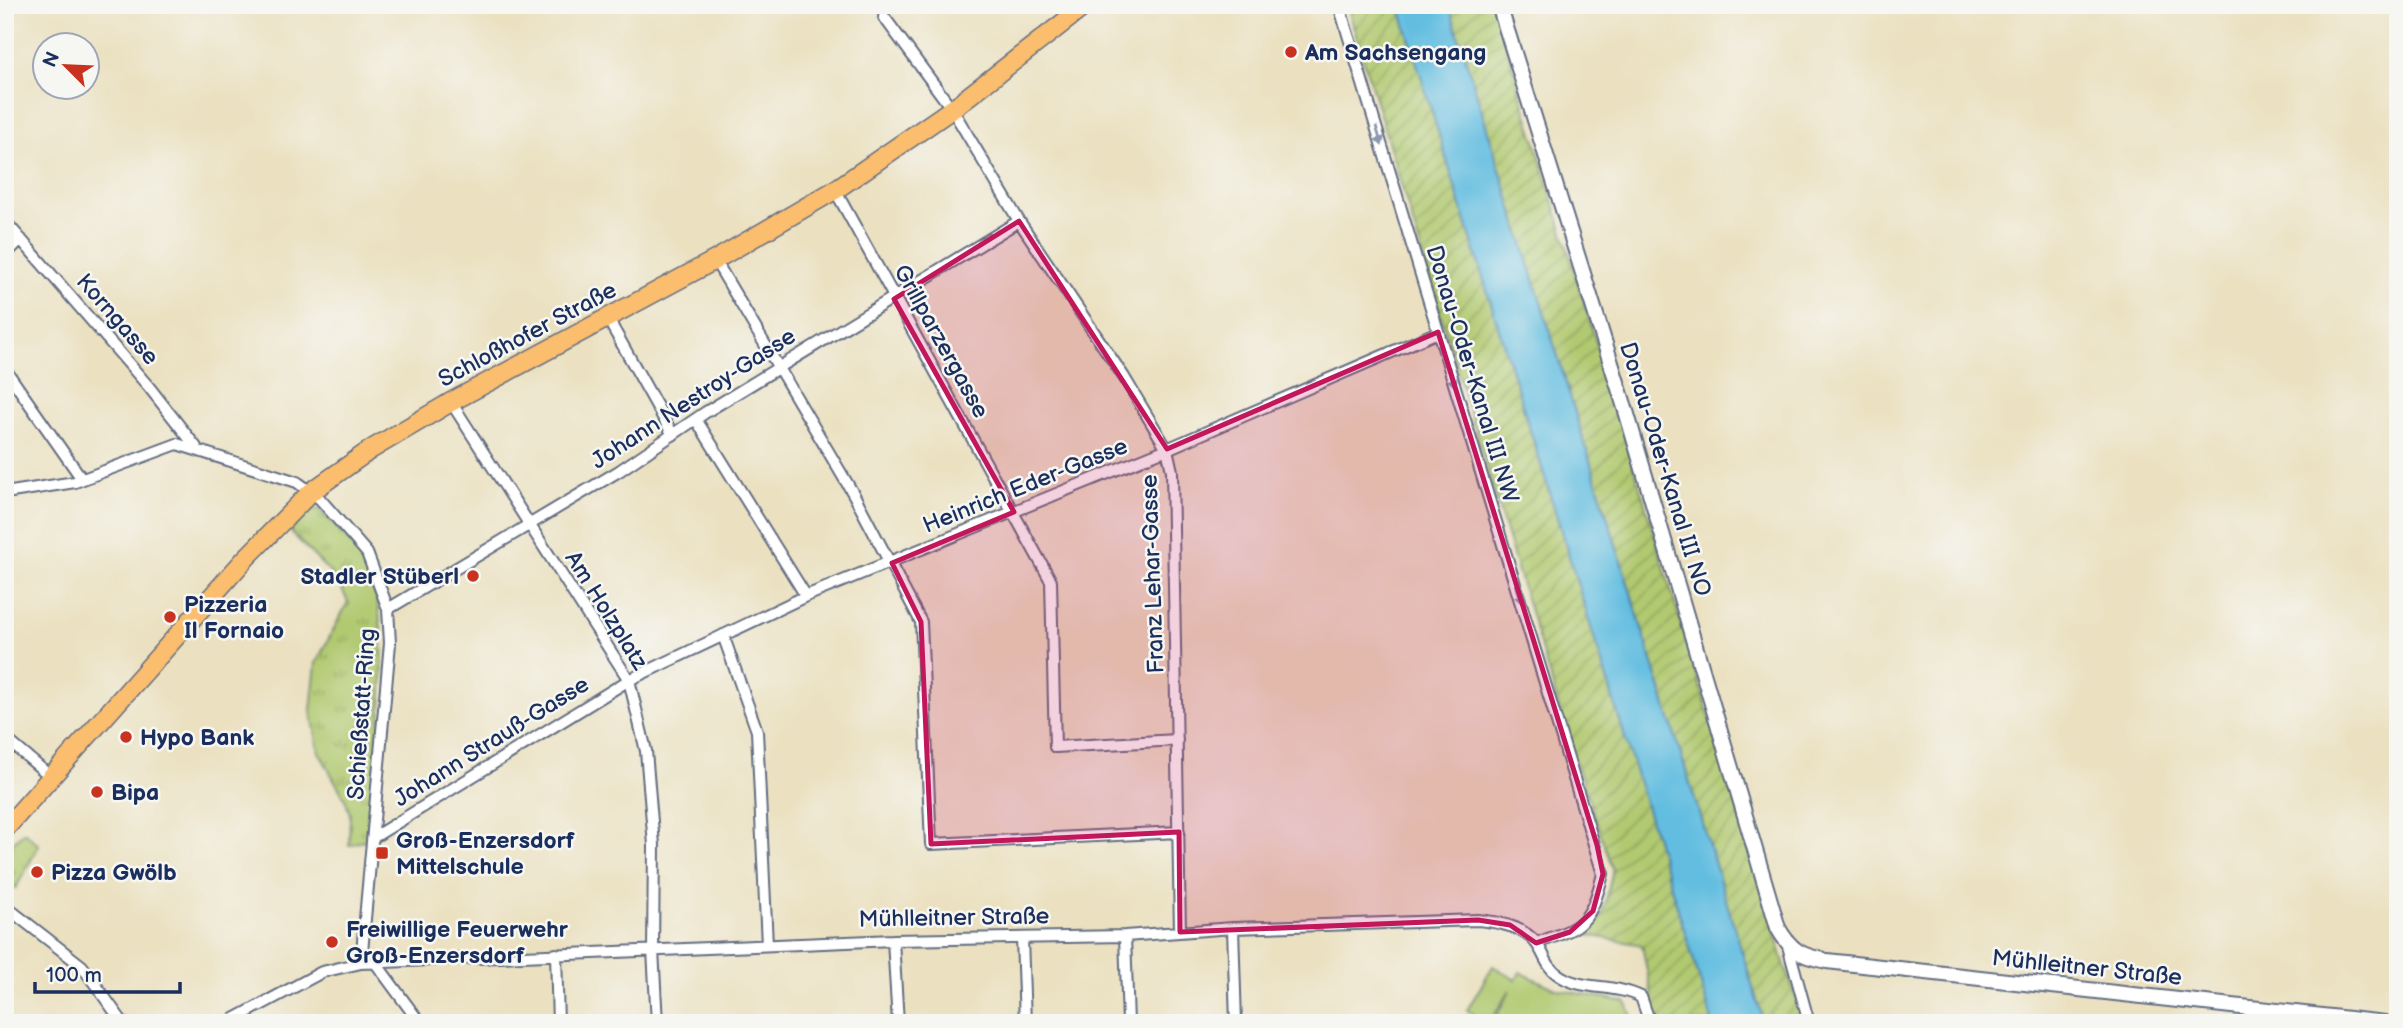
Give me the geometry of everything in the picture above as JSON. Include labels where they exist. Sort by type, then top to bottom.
[{"type":"main road","name":"Schloßhofer Straße","points":[[5,829],[246,558],[311,492],[370,450],[451,402],[715,260],[835,190],[952,109],[1086,5]]},
{"type":"street","name":"Donau-Oder-Kanal III NW","points":[[1339,5],[1569,754],[1603,874],[1593,911],[1570,932],[1536,943]]},
{"type":"street","name":"Donau-Oder-Kanal III NO","points":[[1499,5],[1626,411],[1778,928],[1788,946]]},
{"type":"street","name":"Franz Lehar-Gasse","points":[[884,17],[952,109],[1019,221],[1124,377],[1167,449],[1172,471],[1180,932]]},
{"type":"street","name":"Grillparzergasse","points":[[835,190],[1051,581],[1055,747],[1177,740]]},
{"type":"street","name":"Korngasse","points":[[5,221],[149,387],[196,447]]},
{"type":"street","name":"Johann Nestroy-Gasse","points":[[388,610],[1019,221]]},
{"type":"street","points":[[5,255],[21,239]]},
{"type":"street","points":[[715,260],[892,563],[921,622],[931,844],[1179,832]]},
{"type":"street","points":[[608,319],[673,435]]},
{"type":"street","name":"Heinrich Eder-Gasse","points":[[629,680],[806,596],[1167,449],[1438,332]]},
{"type":"street","points":[[5,369],[82,479]]},
{"type":"street","name":"Am Holzplatz","points":[[451,402],[629,680],[646,751],[654,845],[653,950],[657,1023]]},
{"type":"street","points":[[696,421],[806,596]]},
{"type":"street","points":[[5,493],[55,487],[165,446],[177,444],[196,447],[297,482],[311,492]]},
{"type":"street","name":"Schießstatt-Ring","points":[[311,492],[367,553],[388,610],[390,643],[361,963]]},
{"type":"street","points":[[723,635],[757,732],[767,945]]},
{"type":"street","name":"Johann Strauß-Gasse","points":[[374,837],[629,680]]},
{"type":"street","points":[[5,738],[50,776]]},
{"type":"street","points":[[5,906],[82,966],[122,1023]]},
{"type":"street","name":"Mühlleitner Straße","points":[[227,1023],[322,972],[361,963],[892,940],[1125,936],[1233,928],[1478,920],[1510,925],[1536,943],[1547,966],[1564,979],[1627,990],[1641,997],[1650,1023]]},
{"type":"street","points":[[1233,928],[1236,1023]]},
{"type":"street","points":[[1125,936],[1128,1023]]},
{"type":"street","points":[[1022,938],[1025,1023]]},
{"type":"street","points":[[892,940],[898,1023]]},
{"type":"street","points":[[1788,946],[1809,1023]]},
{"type":"street","name":"Mühlleitner Straße","points":[[1788,946],[1805,957],[1827,961],[2385,1023]]},
{"type":"street","points":[[556,954],[558,1023]]},
{"type":"street","points":[[375,962],[420,1023]]},
{"type":"highlighted area","points":[[1019,221],[1167,449],[1438,332],[1597,845],[1603,874],[1593,911],[1570,932],[1536,943],[1510,925],[1478,920],[1180,932],[1179,832],[931,844],[921,622],[892,563],[1014,512],[894,299]]},
{"type":"green space","points":[[1347,5],[1399,5],[1713,1023],[1657,1023],[1642,945],[1588,935],[1603,913],[1613,870],[1572,751]]},
{"type":"green space","points":[[1449,5],[1494,5],[1784,963],[1805,1023],[1764,1023]]},
{"type":"green space","points":[[311,508],[320,510],[358,552],[374,588],[380,621],[382,696],[367,839],[349,845],[350,814],[345,799],[319,752],[311,710],[316,663],[348,602],[338,581],[290,531]]},
{"type":"green space","points":[[24,832],[39,845],[16,888],[7,884],[15,873],[5,864],[5,850]]},
{"type":"green space","points":[[1493,966],[1516,980],[1520,972],[1556,989],[1626,1002],[1635,1023],[1493,1023],[1510,990],[1489,1023],[1467,1010]]},
{"type":"water","points":[[1399,5],[1449,5],[1764,1023],[1713,1023]]},
{"type":"place","name":"Am Sachsengang","points":[[1291,52]]},
{"type":"place","name":"Stadler Stüberl","points":[[473,576]]},
{"type":"place","name":"Pizzeria Il Fornaio","points":[[170,617]]},
{"type":"place","name":"Hypo Bank","points":[[126,737]]},
{"type":"place","name":"Bipa","points":[[97,792]]},
{"type":"place","name":"Groß-Enzersdorf Mittelschule","points":[[382,853]]},
{"type":"place","name":"Pizza Gwölb","points":[[37,872]]},
{"type":"place","name":"Freiwillige Feuerwehr Groß-Enzersdorf","points":[[332,942]]}]
